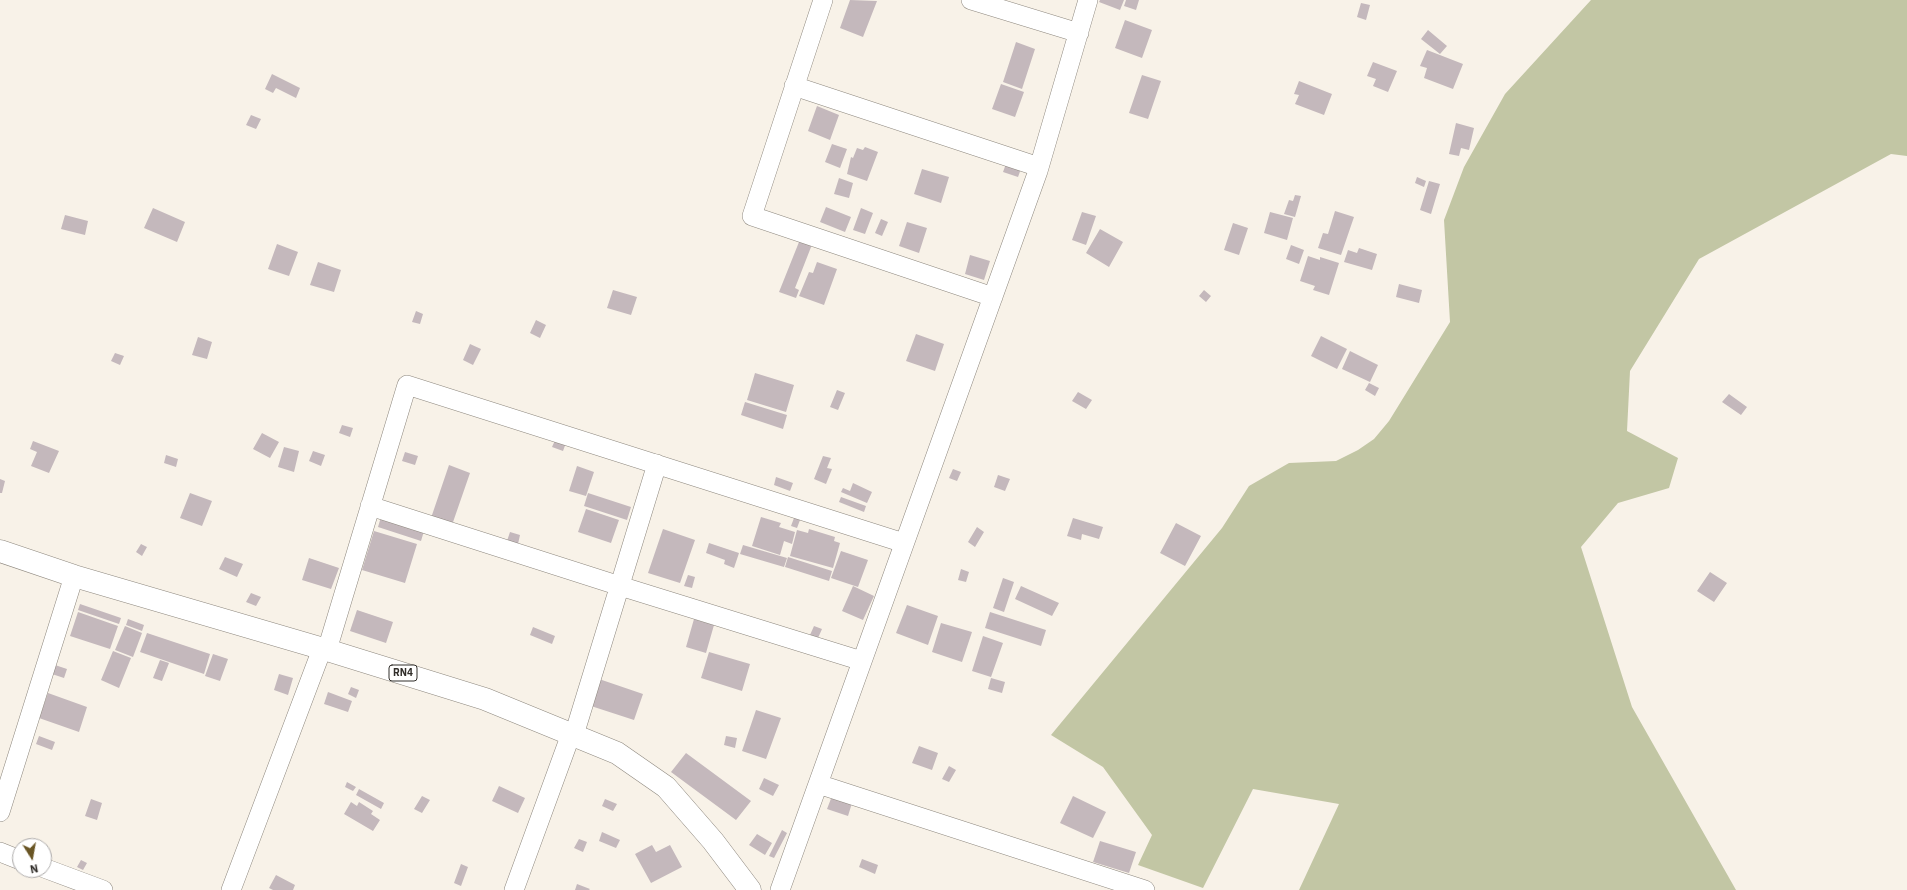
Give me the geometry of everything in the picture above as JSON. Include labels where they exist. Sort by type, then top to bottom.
[{"type":"highway","name":"RN4","points":[[0,551],[74,576],[325,649],[485,699],[617,753],[666,787],[713,841],[750,890]]},
{"type":"street","points":[[823,0],[752,216],[993,297]]},
{"type":"street","points":[[971,0],[1079,33]]},
{"type":"street","points":[[780,890],[1039,167],[1088,0]]},
{"type":"street","points":[[794,86],[1039,167]]},
{"type":"street","points":[[231,890],[325,649],[407,385],[904,543]]},
{"type":"street","points":[[514,890],[572,734],[620,586],[657,464]]},
{"type":"street","points":[[370,506],[862,661]]},
{"type":"street","points":[[0,812],[74,576]]},
{"type":"street","points":[[818,784],[1145,890]]},
{"type":"street","points":[[0,852],[12,857]]},
{"type":"street","points":[[52,871],[103,890]]},
{"type":"green space","points":[[1591,0],[1907,0],[1907,156],[1891,154],[1699,259],[1630,371],[1627,431],[1678,458],[1669,488],[1618,503],[1581,547],[1632,707],[1736,890],[1299,890],[1339,804],[1253,789],[1203,888],[1138,865],[1152,835],[1103,767],[1051,735],[1222,528],[1249,486],[1289,463],[1336,461],[1358,450],[1374,439],[1389,421],[1450,322],[1444,220],[1464,167],[1505,94]]},
{"type":"building","points":[[850,0],[877,1],[863,37],[840,28]]},
{"type":"building","points":[[1100,0],[1124,0],[1120,10],[1099,2]]},
{"type":"building","points":[[1126,0],[1139,0],[1136,10],[1124,6]]},
{"type":"building","points":[[1361,3],[1370,5],[1366,20],[1357,17]]},
{"type":"building","points":[[1125,20],[1152,30],[1142,58],[1115,48]]},
{"type":"building","points":[[1428,30],[1447,46],[1440,54],[1421,39]]},
{"type":"building","points":[[1016,42],[1035,49],[1022,89],[1003,82]]},
{"type":"building","points":[[1427,50],[1463,64],[1453,89],[1424,78],[1427,68],[1420,66]]},
{"type":"building","points":[[1373,62],[1397,71],[1388,92],[1373,86],[1376,79],[1367,76]]},
{"type":"building","points":[[272,74],[300,88],[296,98],[276,88],[273,93],[265,89]]},
{"type":"building","points":[[1142,75],[1161,81],[1148,119],[1129,113]]},
{"type":"building","points":[[1299,81],[1332,94],[1324,115],[1295,104],[1299,95],[1294,94]]},
{"type":"building","points":[[1001,84],[1024,92],[1015,117],[992,109]]},
{"type":"building","points":[[817,106],[839,115],[830,140],[808,131]]},
{"type":"building","points":[[251,115],[261,119],[256,129],[246,125]]},
{"type":"building","points":[[1456,123],[1474,128],[1469,150],[1461,148],[1459,156],[1449,154]]},
{"type":"building","points":[[832,144],[847,149],[840,168],[825,162]]},
{"type":"building","points":[[865,147],[878,152],[867,181],[847,174],[851,157],[853,158],[857,148],[863,150]]},
{"type":"building","points":[[1007,161],[1022,166],[1018,177],[1003,172]]},
{"type":"building","points":[[922,169],[949,177],[941,203],[914,194]]},
{"type":"building","points":[[1417,177],[1426,181],[1424,187],[1415,183]]},
{"type":"building","points":[[839,178],[853,183],[849,198],[834,194]]},
{"type":"building","points":[[1429,181],[1440,184],[1431,214],[1420,210]]},
{"type":"building","points":[[1295,195],[1301,196],[1295,217],[1284,214],[1289,200],[1293,201]]},
{"type":"building","points":[[826,207],[851,217],[845,232],[820,222]]},
{"type":"building","points":[[153,208],[185,222],[177,242],[144,228]]},
{"type":"building","points":[[861,208],[873,213],[865,234],[853,230]]},
{"type":"building","points":[[1335,211],[1354,217],[1341,255],[1318,248],[1323,233],[1328,234]]},
{"type":"building","points":[[1082,212],[1096,216],[1086,245],[1072,240]]},
{"type":"building","points":[[1270,212],[1293,218],[1287,240],[1264,233]]},
{"type":"building","points":[[65,215],[88,221],[85,235],[61,229]]},
{"type":"building","points":[[881,219],[888,222],[882,236],[875,233]]},
{"type":"building","points":[[907,222],[927,228],[919,253],[899,246]]},
{"type":"building","points":[[1233,223],[1248,228],[1239,255],[1224,250]]},
{"type":"building","points":[[1100,229],[1123,242],[1109,267],[1086,253]]},
{"type":"building","points":[[801,237],[813,242],[795,288],[799,290],[796,298],[779,292]]},
{"type":"building","points":[[277,244],[298,252],[289,276],[268,269]]},
{"type":"building","points":[[1291,245],[1304,250],[1299,264],[1286,259]]},
{"type":"building","points":[[1359,248],[1377,254],[1372,270],[1344,262],[1348,250],[1357,253]]},
{"type":"building","points":[[970,255],[990,261],[984,280],[965,274]]},
{"type":"building","points":[[1308,256],[1320,260],[1320,257],[1339,263],[1329,295],[1313,290],[1315,286],[1300,281]]},
{"type":"building","points":[[318,262],[341,270],[334,292],[310,285]]},
{"type":"building","points":[[817,262],[837,269],[824,305],[799,296],[809,272],[813,273]]},
{"type":"building","points":[[1399,284],[1422,290],[1419,303],[1396,297]]},
{"type":"building","points":[[613,290],[637,297],[631,315],[607,308]]},
{"type":"building","points":[[1204,290],[1211,296],[1206,302],[1199,296]]},
{"type":"building","points":[[416,311],[423,314],[420,324],[412,322]]},
{"type":"building","points":[[536,320],[546,325],[540,338],[530,333]]},
{"type":"building","points":[[916,334],[944,344],[935,371],[906,361]]},
{"type":"building","points":[[1321,336],[1347,349],[1337,369],[1311,356]]},
{"type":"building","points":[[198,337],[212,342],[207,359],[192,355]]},
{"type":"building","points":[[470,344],[481,349],[473,365],[463,360]]},
{"type":"building","points":[[1350,351],[1378,365],[1370,382],[1342,369]]},
{"type":"building","points":[[115,353],[124,356],[120,365],[111,361]]},
{"type":"building","points":[[755,373],[794,385],[786,412],[747,400]]},
{"type":"building","points":[[1369,383],[1379,388],[1375,396],[1365,390]]},
{"type":"building","points":[[837,390],[845,393],[838,410],[830,407]]},
{"type":"building","points":[[1078,392],[1092,400],[1086,409],[1072,401]]},
{"type":"building","points":[[1729,394],[1747,407],[1741,415],[1722,402]]},
{"type":"building","points":[[745,402],[787,415],[783,429],[741,415]]},
{"type":"building","points":[[342,425],[353,428],[350,437],[339,433]]},
{"type":"building","points":[[262,433],[279,442],[270,458],[253,449]]},
{"type":"building","points":[[557,436],[567,440],[563,451],[552,447]]},
{"type":"building","points":[[33,441],[59,451],[49,473],[31,466],[37,452],[30,449]]},
{"type":"building","points":[[284,447],[299,451],[294,472],[278,467]]},
{"type":"building","points":[[313,451],[325,455],[321,466],[309,461]]},
{"type":"building","points":[[405,452],[418,456],[415,465],[402,461]]},
{"type":"building","points":[[166,455],[178,459],[176,467],[164,463]]},
{"type":"building","points":[[823,456],[831,458],[827,468],[832,469],[826,484],[814,479]]},
{"type":"building","points":[[449,465],[470,473],[452,525],[431,518]]},
{"type":"building","points":[[577,466],[594,472],[586,496],[569,491]]},
{"type":"building","points":[[953,469],[961,472],[957,481],[949,478]]},
{"type":"building","points":[[998,475],[1010,479],[1005,491],[994,487]]},
{"type":"building","points":[[776,477],[793,483],[790,491],[774,485]]},
{"type":"building","points":[[0,479],[5,481],[2,493],[0,493]]},
{"type":"building","points":[[853,483],[872,492],[867,503],[841,492],[843,488],[850,491]]},
{"type":"building","points":[[190,493],[212,501],[202,526],[180,518]]},
{"type":"building","points":[[588,493],[631,507],[627,520],[584,506]]},
{"type":"building","points":[[841,497],[866,506],[864,512],[839,502]]},
{"type":"building","points":[[586,509],[619,520],[611,543],[578,532]]},
{"type":"building","points":[[797,510],[803,512],[797,528],[791,526]]},
{"type":"building","points":[[381,517],[424,531],[421,541],[378,527]]},
{"type":"building","points":[[761,517],[781,523],[779,527],[795,532],[792,544],[784,541],[780,555],[752,546]]},
{"type":"building","points":[[1073,518],[1103,527],[1099,539],[1082,534],[1081,540],[1067,536]]},
{"type":"building","points":[[1176,523],[1201,536],[1185,566],[1160,553]]},
{"type":"building","points":[[977,527],[984,532],[975,547],[968,542]]},
{"type":"building","points":[[663,529],[695,540],[680,583],[648,573]]},
{"type":"building","points":[[809,529],[835,537],[834,541],[840,543],[833,568],[790,556],[797,530],[808,533]]},
{"type":"building","points":[[374,531],[417,544],[405,583],[362,570]]},
{"type":"building","points":[[510,532],[520,535],[518,544],[507,541]]},
{"type":"building","points":[[709,543],[739,553],[734,568],[724,564],[725,560],[706,553]]},
{"type":"building","points":[[141,544],[147,547],[142,556],[136,552]]},
{"type":"building","points":[[743,545],[787,558],[784,567],[740,554]]},
{"type":"building","points":[[841,551],[868,560],[858,587],[831,578]]},
{"type":"building","points":[[225,557],[243,564],[237,577],[219,569]]},
{"type":"building","points":[[788,557],[832,571],[829,581],[785,567]]},
{"type":"building","points":[[309,558],[339,568],[331,589],[302,580]]},
{"type":"building","points":[[961,569],[969,572],[966,582],[958,580]]},
{"type":"building","points":[[1710,572],[1727,583],[1714,602],[1697,591]]},
{"type":"building","points":[[688,575],[695,577],[692,588],[684,586]]},
{"type":"building","points":[[1003,578],[1014,582],[1004,612],[993,608]]},
{"type":"building","points":[[853,586],[874,596],[863,620],[842,611]]},
{"type":"building","points":[[1021,586],[1059,603],[1052,616],[1015,599]]},
{"type":"building","points":[[251,593],[261,597],[256,606],[246,602]]},
{"type":"building","points":[[80,604],[121,618],[119,624],[78,610]]},
{"type":"building","points":[[907,605],[938,616],[928,645],[896,633]]},
{"type":"building","points":[[357,610],[393,622],[386,643],[350,631]]},
{"type":"building","points":[[78,612],[118,626],[110,649],[70,636]]},
{"type":"building","points":[[990,612],[1046,630],[1041,646],[985,628]]},
{"type":"building","points":[[128,619],[144,625],[142,631],[126,625]]},
{"type":"building","points":[[694,619],[714,625],[706,653],[686,647]]},
{"type":"building","points":[[941,623],[972,632],[962,662],[932,652]]},
{"type":"building","points":[[125,626],[142,633],[133,657],[115,650]]},
{"type":"building","points":[[814,626],[822,629],[818,638],[810,635]]},
{"type":"building","points":[[533,627],[555,636],[552,644],[530,635]]},
{"type":"building","points":[[147,633],[210,654],[204,674],[140,652]]},
{"type":"building","points":[[983,636],[1003,643],[991,677],[972,671]]},
{"type":"building","points":[[113,651],[131,658],[119,688],[101,680]]},
{"type":"building","points":[[709,652],[750,664],[742,691],[701,678]]},
{"type":"building","points":[[213,654],[228,659],[220,681],[205,676]]},
{"type":"building","points":[[160,660],[169,663],[162,681],[153,678]]},
{"type":"building","points":[[52,664],[67,669],[64,678],[49,673]]},
{"type":"building","points":[[279,674],[293,678],[288,695],[274,690]]},
{"type":"building","points":[[991,678],[1005,682],[1002,693],[988,689]]},
{"type":"building","points":[[599,679],[643,694],[634,720],[591,706]]},
{"type":"building","points":[[351,687],[359,690],[356,698],[348,694]]},
{"type":"building","points":[[328,692],[352,701],[348,712],[324,704]]},
{"type":"building","points":[[48,693],[87,707],[79,732],[39,718]]},
{"type":"building","points":[[756,710],[781,718],[766,759],[742,751]]},
{"type":"building","points":[[39,736],[55,742],[52,750],[36,744]]},
{"type":"building","points":[[726,736],[737,738],[735,748],[724,745]]},
{"type":"building","points":[[919,746],[938,753],[932,770],[912,763]]},
{"type":"building","points":[[686,753],[751,801],[736,820],[671,772]]},
{"type":"building","points":[[949,766],[956,770],[949,782],[942,779]]},
{"type":"building","points":[[764,778],[779,785],[773,796],[759,789]]},
{"type":"building","points":[[347,782],[356,787],[353,791],[345,787]]},
{"type":"building","points":[[499,786],[525,798],[518,813],[492,801]]},
{"type":"building","points":[[359,789],[384,803],[381,809],[356,795]]},
{"type":"building","points":[[422,796],[430,800],[422,813],[414,809]]},
{"type":"building","points":[[832,796],[852,803],[848,816],[827,809]]},
{"type":"building","points":[[1073,796],[1106,812],[1093,838],[1060,823]]},
{"type":"building","points":[[91,799],[102,803],[97,820],[85,816]]},
{"type":"building","points":[[605,799],[617,804],[613,811],[602,806]]},
{"type":"building","points":[[351,802],[357,806],[359,802],[373,811],[371,814],[380,820],[373,831],[344,814]]},
{"type":"building","points":[[782,830],[787,833],[774,858],[769,856]]},
{"type":"building","points":[[602,832],[620,840],[616,848],[599,841]]},
{"type":"building","points":[[757,834],[772,843],[765,855],[749,845]]},
{"type":"building","points":[[579,839],[587,842],[583,852],[574,848]]},
{"type":"building","points":[[1100,841],[1136,852],[1129,873],[1093,862]]},
{"type":"building","points":[[652,845],[656,852],[670,845],[682,867],[651,883],[635,854]]},
{"type":"building","points":[[862,859],[878,865],[875,874],[859,867]]},
{"type":"building","points":[[81,860],[87,863],[83,870],[77,867]]},
{"type":"building","points":[[461,864],[468,867],[461,886],[454,883]]},
{"type":"building","points":[[276,875],[295,885],[293,890],[273,890],[269,888]]},
{"type":"building","points":[[577,884],[590,889],[575,890]]}]
